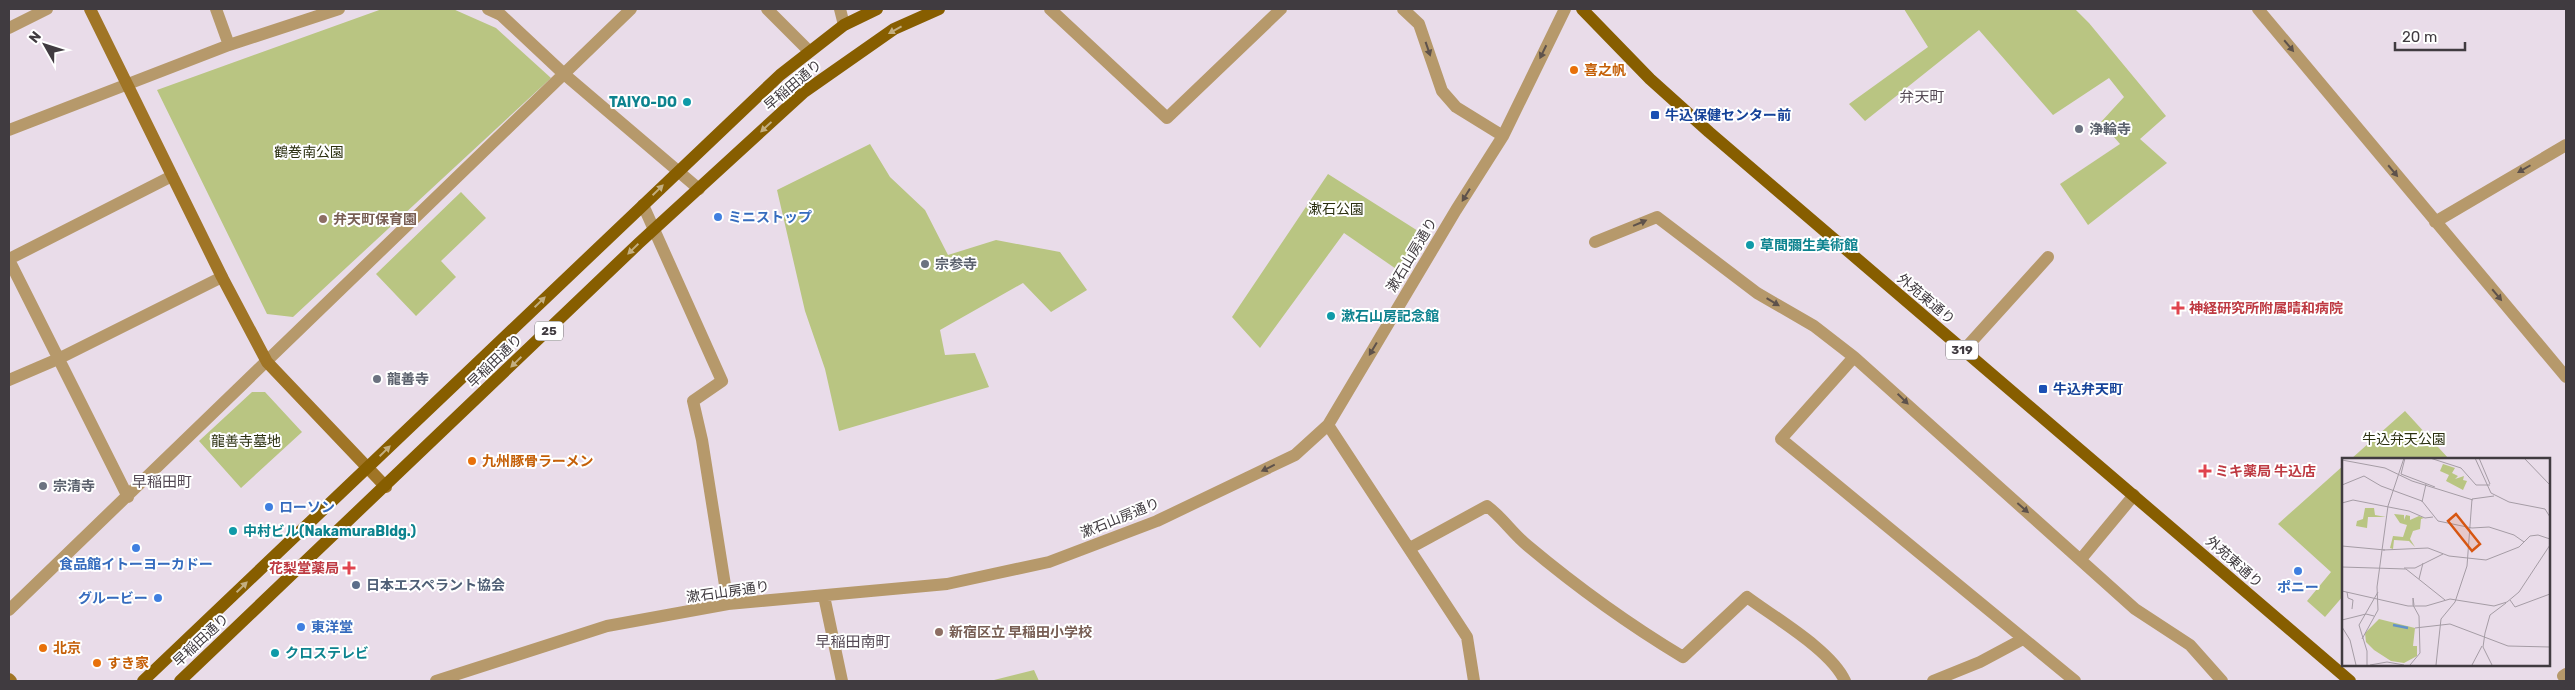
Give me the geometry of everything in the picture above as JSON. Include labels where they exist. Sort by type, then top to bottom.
[{"type":"main road","name":"早稲田通り","points":[[144,681],[780,75],[844,26],[877,9]]},
{"type":"main road","name":"早稲田通り","points":[[180,681],[654,230],[804,92],[894,29],[939,9]]},
{"type":"main road","name":"外苑東通り","points":[[1582,9],[1650,79],[1709,132],[2350,681]]},
{"type":"street","points":[[9,28],[47,9]]},
{"type":"street","points":[[90,9],[266,362],[386,487]]},
{"type":"street","points":[[216,9],[229,45]]},
{"type":"street","points":[[9,130],[229,45],[339,9]]},
{"type":"street","points":[[488,9],[501,15],[564,74],[698,189]]},
{"type":"street","points":[[9,610],[631,9]]},
{"type":"street","points":[[767,9],[809,51]]},
{"type":"street","points":[[840,9],[844,26]]},
{"type":"street","points":[[1050,9],[1167,118],[1281,9]]},
{"type":"street","points":[[1403,9],[1419,24],[1442,92],[1456,107],[1503,136]]},
{"type":"street","name":"漱石山房通り","points":[[436,681],[607,626],[728,604],[947,584],[1049,562],[1157,521],[1295,455],[1328,425],[1456,210],[1503,136],[1565,9]]},
{"type":"street","points":[[2258,9],[2566,377]]},
{"type":"street","points":[[2435,222],[2566,145]]},
{"type":"street","points":[[128,497],[9,259],[172,176]]},
{"type":"street","points":[[643,205],[722,381],[693,401],[702,440],[728,604]]},
{"type":"street","points":[[1595,242],[1657,216],[1757,293],[1814,326],[1854,357],[2135,609],[2190,645],[2222,681]]},
{"type":"street","points":[[1963,351],[2048,258]]},
{"type":"street","points":[[9,380],[58,359],[222,277]]},
{"type":"street","points":[[1854,357],[1781,440],[2074,681]]},
{"type":"street","points":[[1328,425],[1468,637],[1474,681]]},
{"type":"street","points":[[2081,559],[2134,495]]},
{"type":"street","points":[[1410,548],[1487,506],[1526,544],[1601,604],[1640,632],[1683,657],[1747,597],[1804,636],[1841,673],[1845,681]]},
{"type":"street","points":[[824,596],[842,681]]},
{"type":"street","points":[[1933,681],[1980,662],[2023,639]]},
{"type":"green space","name":"鶴巻南公園","points":[[382,9],[453,9],[496,28],[551,78],[293,317],[267,314],[157,90]]},
{"type":"green space","points":[[1904,9],[2075,9],[2089,23],[2166,116],[2140,139],[2167,163],[2088,225],[2060,184],[2120,144],[2101,122],[2124,97],[2109,78],[2053,115],[1979,30],[1865,121],[1849,104],[1928,47]]},
{"type":"green space","points":[[870,144],[890,177],[925,210],[948,255],[996,240],[1060,252],[1087,290],[1051,312],[1023,283],[940,330],[945,355],[975,353],[989,387],[839,431],[825,369],[805,311],[777,190]]},
{"type":"green space","name":"漱石公園","points":[[1328,174],[1426,236],[1402,273],[1344,233],[1260,348],[1232,317]]},
{"type":"green space","points":[[461,192],[486,218],[441,261],[456,277],[416,316],[376,274]]},
{"type":"green space","name":"龍善寺墓地","points":[[252,392],[265,392],[302,432],[241,488],[199,441]]},
{"type":"green space","name":"牛込弁天公園","points":[[2405,411],[2448,458],[2352,458]]},
{"type":"green space","name":"牛込弁天公園","points":[[2342,467],[2342,597],[2325,617],[2307,601],[2331,572],[2278,524]]},
{"type":"green space","points":[[1034,670],[1039,681],[990,681]]},
{"type":"place","name":"喜之帆","points":[[1574,70]]},
{"type":"place","name":"TAIYO-DO","points":[[687,102]]},
{"type":"place","name":"牛込保健センター前","points":[[1655,115]]},
{"type":"place","name":"浄輪寺","points":[[2079,129]]},
{"type":"place","name":"ミニストップ","points":[[718,217]]},
{"type":"place","name":"弁天町保育園","points":[[323,219]]},
{"type":"place","name":"草間彌生美術館","points":[[1750,245]]},
{"type":"place","name":"宗参寺","points":[[925,264]]},
{"type":"place","name":"神経研究所附属晴和病院","points":[[2178,308]]},
{"type":"place","name":"漱石山房記念館","points":[[1331,316]]},
{"type":"place","name":"龍善寺","points":[[377,379]]},
{"type":"place","name":"牛込弁天町","points":[[2043,389]]},
{"type":"place","name":"九州豚骨ラーメン","points":[[472,461]]},
{"type":"place","name":"ミキ薬局 牛込店","points":[[2205,471]]},
{"type":"place","name":"宗清寺","points":[[43,486]]},
{"type":"place","name":"ローソン","points":[[269,507]]},
{"type":"place","name":"中村ビル(NakamuraBldg.)","points":[[233,531]]},
{"type":"place","name":"食品館イトーヨーカドー","points":[[136,548]]},
{"type":"place","name":"花梨堂薬局","points":[[349,568]]},
{"type":"place","name":"ポニー","points":[[2298,571]]},
{"type":"place","name":"日本エスペラント協会","points":[[356,585]]},
{"type":"place","name":"グルービー","points":[[158,598]]},
{"type":"place","name":"東洋堂","points":[[301,627]]},
{"type":"place","name":"新宿区立 早稲田小学校","points":[[939,632]]},
{"type":"place","name":"北京","points":[[43,648]]},
{"type":"place","name":"クロステレビ","points":[[275,653]]},
{"type":"place","name":"すき家","points":[[97,663]]},
{"type":"district","name":"弁天町","points":[[1922,97]]},
{"type":"district","name":"早稲田町","points":[[162,482]]},
{"type":"district","name":"早稲田南町","points":[[853,642]]}]
